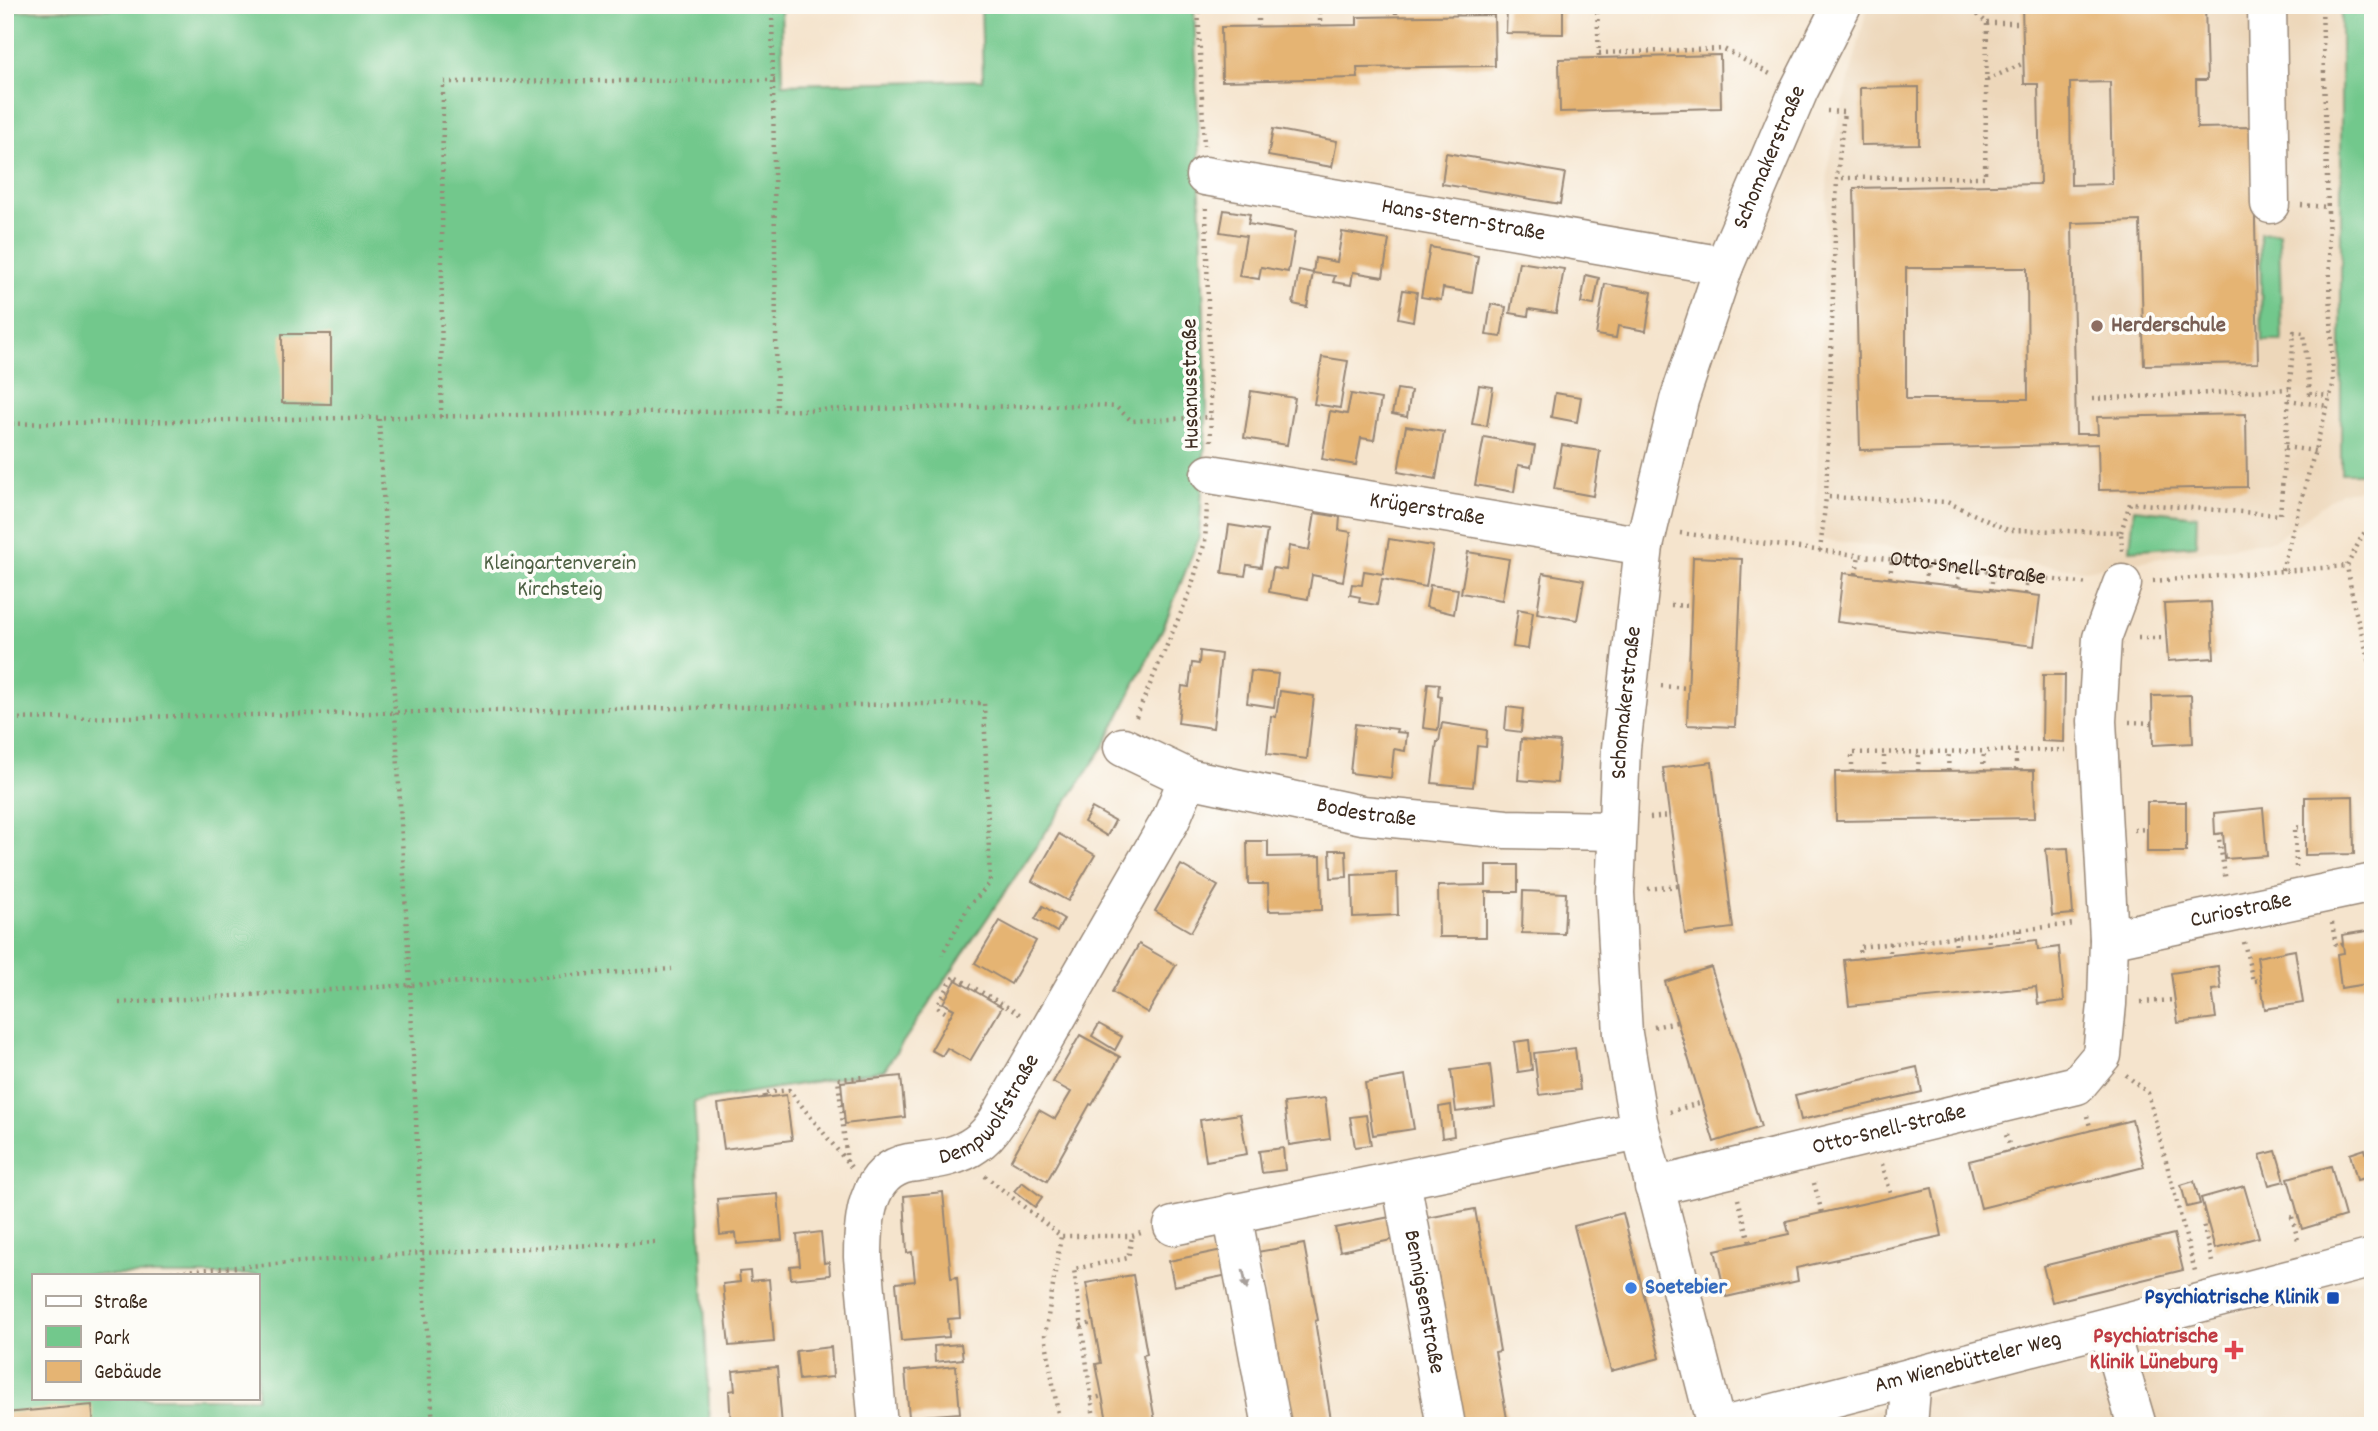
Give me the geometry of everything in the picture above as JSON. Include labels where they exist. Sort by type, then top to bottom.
[{"type":"street","name":"Schomakerstraße","points":[[1716,1426],[1640,1131],[1622,1021],[1615,893],[1621,748],[1646,538],[1679,400],[1724,266],[1799,90],[1842,5]]},
{"type":"street","points":[[2267,5],[2270,204]]},
{"type":"street","name":"Hans-Stern-Straße","points":[[1205,176],[1724,266]]},
{"type":"street","name":"Krügerstraße","points":[[1210,474],[1646,538]]},
{"type":"street","points":[[2102,1055],[2107,1004],[2109,930],[2097,721],[2102,638],[2122,584]]},
{"type":"street","name":"Bodestraße","points":[[1123,747],[1188,778],[1362,815],[1506,830],[1617,831]]},
{"type":"street","name":"Dempwolfstraße","points":[[878,1426],[863,1257],[863,1230],[867,1206],[875,1185],[888,1172],[905,1164],[957,1153],[975,1146],[986,1136],[998,1120],[1171,819],[1188,778]]},
{"type":"street","name":"Curiostraße","points":[[2109,930],[2234,912],[2373,883]]},
{"type":"street","name":"Otto-Snell-Straße","points":[[1654,1187],[2077,1085],[2102,1055]]},
{"type":"street","points":[[1173,1226],[1640,1131]]},
{"type":"street","name":"Bennigsenstraße","points":[[1401,1180],[1447,1426]]},
{"type":"street","points":[[1232,1213],[1272,1426]]},
{"type":"street","name":"Am Wienebütteler Weg","points":[[1724,1426],[2373,1258]]},
{"type":"street","points":[[2108,1327],[2137,1426]]},
{"type":"street","points":[[1908,1426],[1913,1377]]},
{"type":"path","points":[[772,5],[777,411]]},
{"type":"path","name":"Husanusstraße","points":[[1123,747],[1189,594],[1205,542],[1212,417],[1198,5]]},
{"type":"path","points":[[1258,5],[1258,27]]},
{"type":"path","points":[[1320,5],[1320,25]]},
{"type":"path","points":[[1396,5],[1396,16]]},
{"type":"path","points":[[1457,5],[1458,15]]},
{"type":"path","points":[[1597,5],[1599,56],[1724,49],[1772,76]]},
{"type":"path","points":[[1967,5],[1987,23],[2023,23]]},
{"type":"path","points":[[2282,570],[2333,385],[2322,5]]},
{"type":"path","points":[[1837,178],[1985,177],[1987,23]]},
{"type":"path","points":[[1986,80],[2024,63]]},
{"type":"path","points":[[441,418],[443,82],[775,80]]},
{"type":"path","points":[[1820,551],[1826,498],[1837,178],[1844,112]]},
{"type":"path","points":[[1952,186],[1953,177]]},
{"type":"path","points":[[2122,584],[2122,532],[2130,502],[2280,516],[2294,332],[2304,333],[2310,394],[2330,396]]},
{"type":"path","points":[[2092,399],[2289,389]]},
{"type":"path","points":[[2288,400],[2327,406]]},
{"type":"path","points":[[5,424],[1091,405],[1115,407],[1132,421],[1212,417]]},
{"type":"path","points":[[379,419],[433,1426]]},
{"type":"path","points":[[2285,447],[2315,451]]},
{"type":"path","points":[[1826,498],[1947,502],[2007,530],[2122,532]]},
{"type":"path","points":[[2373,523],[2362,536],[2347,566],[2354,606],[2373,674]]},
{"type":"path","name":"Otto-Snell-Straße","points":[[1646,538],[1859,555],[2090,584],[2122,584],[2347,566]]},
{"type":"path","points":[[1856,574],[1859,555]]},
{"type":"path","points":[[1890,579],[1892,560]]},
{"type":"path","points":[[1925,583],[1927,564]]},
{"type":"path","points":[[1957,586],[1960,569]]},
{"type":"path","points":[[1991,590],[1993,573]]},
{"type":"path","points":[[2025,594],[2027,578]]},
{"type":"path","points":[[5,719],[984,703],[990,884],[969,906],[942,955]]},
{"type":"path","points":[[1852,772],[1852,752],[2098,749]]},
{"type":"path","points":[[2016,750],[2016,770]]},
{"type":"path","points":[[1948,771],[1949,751]]},
{"type":"path","points":[[1983,771],[1984,751]]},
{"type":"path","points":[[1884,752],[1884,772]]},
{"type":"path","points":[[1919,752],[1919,771]]},
{"type":"path","points":[[2296,899],[2295,827],[2305,828]]},
{"type":"path","points":[[2218,834],[2234,912],[2253,981],[2261,980]]},
{"type":"path","points":[[2019,930],[2019,942]]},
{"type":"path","points":[[1860,959],[1859,947],[1889,943],[2019,930],[2109,930]]},
{"type":"path","points":[[1988,933],[1989,945]]},
{"type":"path","points":[[1955,936],[1956,949]]},
{"type":"path","points":[[1921,940],[1921,952]]},
{"type":"path","points":[[1889,943],[1890,956]]},
{"type":"path","points":[[119,1003],[672,969]]},
{"type":"path","points":[[951,1016],[937,1007],[954,976],[1049,1031]]},
{"type":"path","points":[[2102,1055],[2148,1093],[2213,1300]]},
{"type":"path","points":[[765,1097],[764,1093],[789,1090],[847,1163],[838,1079],[864,1077],[864,1080]]},
{"type":"path","points":[[957,1153],[1061,1236],[1113,1236]]},
{"type":"path","points":[[1730,1168],[1750,1242]]},
{"type":"path","points":[[2373,1192],[2373,1198]]},
{"type":"path","points":[[2208,1223],[2203,1224],[2213,1300]]},
{"type":"path","points":[[1060,1426],[1045,1335],[1061,1236]]},
{"type":"path","points":[[1095,1426],[1074,1269],[1128,1258],[1132,1236]]},
{"type":"path","points":[[143,1274],[422,1253],[657,1242]]},
{"type":"path","points":[[1081,1326],[1093,1323]]},
{"type":"path","points":[[1091,1399],[1103,1396]]},
{"type":"shaded area","name":"Herderschule","points":[[1868,5],[2373,5],[2373,488],[2341,492],[2275,540],[2085,570],[1815,539],[1828,164]]},
{"type":"shaded area","name":"Psychiatrische Klinik Lüneburg","points":[[2373,1275],[2373,1426],[1817,1426]]},
{"type":"green space","name":"Kleingartenverein Kirchsteig","points":[[278,5],[781,5],[783,84],[983,80],[981,5],[1194,5],[1207,409],[1199,537],[1163,628],[1103,748],[884,1070],[694,1102],[710,1426],[5,1426],[5,11]]},
{"type":"green space","points":[[2341,5],[2373,5],[2373,473],[2341,473]]},
{"type":"green space","points":[[2279,232],[2282,341],[2262,341],[2260,233]]},
{"type":"green space","points":[[2134,509],[2197,516],[2196,545],[2130,550]]},
{"type":"building","points":[[2022,5],[2205,5],[2207,80],[2196,80],[2197,128],[2253,127],[2258,363],[2144,365],[2140,221],[2072,223],[2076,434],[2098,434],[2097,417],[2246,414],[2247,487],[2099,490],[2098,444],[1860,450],[1854,188],[2040,184],[2038,84],[2024,84]],"holes":[[[2110,82],[2112,184],[2071,185],[2070,83]],[[1906,268],[2027,268],[2028,399],[1906,399]]]},
{"type":"building","points":[[1507,8],[1563,8],[1563,34],[1506,33]]},
{"type":"building","points":[[1494,15],[1495,66],[1357,68],[1358,78],[1222,81],[1221,27],[1357,25],[1357,17]]},
{"type":"building","points":[[1720,55],[1721,108],[1560,112],[1559,59]]},
{"type":"building","points":[[1919,87],[1919,144],[1861,145],[1860,88]]},
{"type":"building","points":[[1273,129],[1337,141],[1332,167],[1268,156]]},
{"type":"building","points":[[1446,153],[1565,173],[1560,204],[1442,184]]},
{"type":"building","points":[[1224,210],[1250,214],[1248,224],[1295,232],[1288,272],[1261,267],[1259,279],[1239,276],[1246,236],[1220,232]]},
{"type":"building","points":[[1342,232],[1389,240],[1383,277],[1353,272],[1351,285],[1333,282],[1335,276],[1313,273],[1315,258],[1337,262]]},
{"type":"building","points":[[1430,247],[1478,256],[1472,293],[1443,288],[1441,300],[1421,297]]},
{"type":"building","points":[[1519,262],[1564,269],[1556,313],[1529,309],[1528,316],[1510,313]]},
{"type":"building","points":[[1299,270],[1313,273],[1307,307],[1293,304]]},
{"type":"building","points":[[1586,275],[1599,278],[1594,305],[1581,303]]},
{"type":"building","points":[[1605,284],[1652,292],[1646,331],[1618,326],[1616,338],[1596,335]]},
{"type":"building","points":[[1403,290],[1417,292],[1413,321],[1398,318]]},
{"type":"building","points":[[1491,304],[1506,307],[1501,337],[1486,335]]},
{"type":"building","points":[[282,334],[331,334],[331,404],[282,403]]},
{"type":"building","points":[[1322,357],[1348,361],[1340,408],[1314,404]]},
{"type":"building","points":[[1479,385],[1493,387],[1487,426],[1472,424]]},
{"type":"building","points":[[1397,389],[1411,391],[1407,417],[1392,414]]},
{"type":"building","points":[[1251,391],[1295,398],[1287,445],[1244,438]]},
{"type":"building","points":[[1555,393],[1581,397],[1577,422],[1551,417]]},
{"type":"building","points":[[1351,394],[1381,399],[1374,440],[1361,438],[1356,465],[1322,459],[1330,411],[1347,414]]},
{"type":"building","points":[[1406,426],[1444,432],[1436,479],[1398,472]]},
{"type":"building","points":[[1484,437],[1535,446],[1531,467],[1518,465],[1514,492],[1475,485]]},
{"type":"building","points":[[1562,445],[1600,451],[1593,496],[1554,489]]},
{"type":"building","points":[[1315,513],[1340,517],[1339,530],[1351,532],[1343,581],[1312,575],[1308,599],[1269,592],[1273,568],[1286,570],[1289,546],[1309,550]]},
{"type":"building","points":[[1229,525],[1267,531],[1261,567],[1247,565],[1245,576],[1222,573]]},
{"type":"building","points":[[1389,539],[1433,546],[1426,587],[1382,579],[1377,605],[1359,602],[1360,597],[1350,595],[1352,584],[1362,585],[1364,571],[1383,574]]},
{"type":"building","points":[[1468,552],[1509,559],[1502,600],[1461,593]]},
{"type":"building","points":[[1693,557],[1742,559],[1735,727],[1687,725]]},
{"type":"building","points":[[1543,573],[1584,580],[1577,620],[1537,613]]},
{"type":"building","points":[[1843,573],[2040,596],[2034,646],[1837,622]]},
{"type":"building","points":[[1430,585],[1458,589],[1454,614],[1426,607]]},
{"type":"building","points":[[2211,602],[2214,658],[2168,661],[2164,604]]},
{"type":"building","points":[[1518,609],[1533,612],[1528,649],[1513,647]]},
{"type":"building","points":[[1200,651],[1221,654],[1213,728],[1178,723],[1182,686],[1189,687],[1192,663],[1199,664]]},
{"type":"building","points":[[1251,671],[1278,674],[1274,707],[1247,703]]},
{"type":"building","points":[[2043,675],[2065,675],[2064,742],[2042,741]]},
{"type":"building","points":[[1428,683],[1439,684],[1438,696],[1441,697],[1438,730],[1423,728]]},
{"type":"building","points":[[1280,691],[1314,696],[1307,759],[1267,754],[1271,716],[1276,717]]},
{"type":"building","points":[[2191,695],[2193,743],[2153,745],[2152,696]]},
{"type":"building","points":[[1507,707],[1523,709],[1521,732],[1505,730]]},
{"type":"building","points":[[1442,723],[1487,730],[1486,747],[1477,746],[1473,787],[1432,783]]},
{"type":"building","points":[[1355,724],[1397,729],[1396,732],[1407,733],[1405,751],[1394,749],[1391,778],[1350,773]]},
{"type":"building","points":[[1521,739],[1560,742],[1557,783],[1518,780]]},
{"type":"building","points":[[1712,762],[1733,928],[1685,934],[1663,768]]},
{"type":"building","points":[[2034,770],[2035,818],[1836,821],[1835,772]]},
{"type":"building","points":[[2353,796],[2354,854],[2305,855],[2305,797]]},
{"type":"building","points":[[2147,802],[2186,802],[2186,852],[2147,852]]},
{"type":"building","points":[[1092,808],[1115,821],[1107,836],[1084,822]]},
{"type":"building","points":[[2263,808],[2267,856],[2225,859],[2223,833],[2215,834],[2214,813]]},
{"type":"building","points":[[1059,834],[1095,855],[1068,901],[1032,881]]},
{"type":"building","points":[[1247,841],[1268,841],[1268,857],[1321,856],[1322,910],[1269,911],[1268,884],[1248,884]]},
{"type":"building","points":[[2068,848],[2073,914],[2052,916],[2046,849]]},
{"type":"building","points":[[1330,850],[1346,850],[1347,877],[1331,878]]},
{"type":"building","points":[[1181,865],[1218,886],[1191,932],[1155,911]]},
{"type":"building","points":[[1486,865],[1518,865],[1518,892],[1486,892],[1486,937],[1439,937],[1438,886],[1486,885]]},
{"type":"building","points":[[1397,873],[1398,915],[1353,917],[1352,875]]},
{"type":"building","points":[[1523,891],[1566,893],[1564,934],[1522,933]]},
{"type":"building","points":[[1043,906],[1064,919],[1057,932],[1035,919]]},
{"type":"building","points":[[1000,921],[1036,941],[1011,984],[975,963]]},
{"type":"building","points":[[2373,930],[2373,983],[2341,988],[2337,954],[2344,953],[2342,935]]},
{"type":"building","points":[[2037,940],[2038,950],[2059,947],[2064,1001],[2038,1004],[2036,987],[1849,1006],[1844,960]]},
{"type":"building","points":[[1139,944],[1176,965],[1148,1013],[1112,992]]},
{"type":"building","points":[[2295,950],[2303,1003],[2265,1009],[2257,957]]},
{"type":"building","points":[[2218,966],[2221,989],[2212,990],[2216,1018],[2178,1023],[2171,973]]},
{"type":"building","points":[[1711,967],[1761,1127],[1714,1142],[1665,982]]},
{"type":"building","points":[[956,980],[1002,1007],[970,1061],[947,1048],[942,1056],[931,1050],[954,1009],[943,1003]]},
{"type":"building","points":[[1099,1024],[1122,1037],[1115,1050],[1092,1036]]},
{"type":"building","points":[[1080,1035],[1120,1057],[1047,1181],[1011,1160],[1039,1110],[1055,1119],[1071,1092],[1053,1082]]},
{"type":"building","points":[[1529,1040],[1532,1070],[1518,1072],[1514,1042]]},
{"type":"building","points":[[1575,1048],[1580,1090],[1539,1095],[1534,1053]]},
{"type":"building","points":[[1490,1065],[1495,1107],[1456,1112],[1451,1070]]},
{"type":"building","points":[[1917,1067],[1922,1092],[1801,1120],[1795,1095]]},
{"type":"building","points":[[901,1076],[905,1117],[845,1124],[841,1082]]},
{"type":"building","points":[[1405,1076],[1414,1129],[1373,1135],[1365,1083]]},
{"type":"building","points":[[786,1095],[792,1140],[724,1149],[718,1104]]},
{"type":"building","points":[[1325,1098],[1330,1139],[1289,1145],[1284,1103]]},
{"type":"building","points":[[1451,1105],[1454,1136],[1442,1138],[1439,1107]]},
{"type":"building","points":[[1240,1114],[1247,1154],[1206,1161],[1200,1120]]},
{"type":"building","points":[[1366,1115],[1371,1145],[1355,1147],[1350,1117]]},
{"type":"building","points":[[2132,1120],[2144,1167],[1981,1208],[1969,1161]]},
{"type":"building","points":[[1283,1148],[1285,1170],[1262,1173],[1259,1151]]},
{"type":"building","points":[[2365,1149],[2368,1159],[2373,1158],[2373,1176],[2357,1180],[2350,1154]]},
{"type":"building","points":[[2276,1151],[2285,1181],[2269,1185],[2260,1155]]},
{"type":"building","points":[[2331,1166],[2345,1216],[2302,1229],[2288,1178]]},
{"type":"building","points":[[2194,1181],[2200,1204],[2187,1207],[2181,1185]]},
{"type":"building","points":[[1022,1182],[1042,1197],[1035,1207],[1014,1191]]},
{"type":"building","points":[[2244,1186],[2259,1237],[2215,1249],[2201,1198]]},
{"type":"building","points":[[1932,1188],[1942,1236],[1796,1268],[1798,1281],[1726,1297],[1715,1250],[1789,1234],[1786,1221]]},
{"type":"building","points":[[943,1192],[951,1278],[957,1277],[960,1318],[948,1319],[949,1337],[901,1341],[896,1283],[915,1281],[912,1252],[907,1253],[904,1196]]},
{"type":"building","points":[[778,1194],[782,1240],[737,1244],[736,1233],[720,1235],[717,1199]]},
{"type":"building","points":[[1475,1209],[1500,1351],[1495,1352],[1508,1424],[1497,1426],[1461,1426],[1427,1218]]},
{"type":"building","points":[[1623,1213],[1660,1358],[1611,1371],[1574,1226]]},
{"type":"building","points":[[1400,1215],[1405,1237],[1340,1251],[1335,1228]]},
{"type":"building","points":[[821,1232],[824,1263],[829,1262],[830,1275],[791,1279],[790,1266],[800,1265],[797,1235]]},
{"type":"building","points":[[2174,1234],[2183,1270],[2052,1302],[2043,1266]]},
{"type":"building","points":[[1304,1244],[1318,1320],[1315,1321],[1332,1426],[1284,1426],[1257,1252]]},
{"type":"building","points":[[1232,1248],[1238,1273],[1174,1286],[1169,1261]]},
{"type":"building","points":[[750,1271],[751,1281],[769,1279],[774,1342],[729,1346],[723,1284],[740,1282],[739,1272]]},
{"type":"building","points":[[1133,1275],[1147,1354],[1143,1355],[1156,1426],[1108,1426],[1096,1364],[1101,1363],[1086,1283]]},
{"type":"building","points":[[961,1344],[963,1359],[935,1362],[934,1346]]},
{"type":"building","points":[[831,1347],[833,1377],[799,1380],[796,1351]]},
{"type":"building","points":[[956,1366],[960,1413],[909,1417],[905,1371]]},
{"type":"building","points":[[777,1367],[782,1426],[731,1426],[729,1391],[735,1390],[733,1371]]},
{"type":"building","points":[[92,1405],[94,1426],[5,1426],[5,1413]]},
{"type":"place","name":"Herderschule","points":[[2097,326]]},
{"type":"place","name":"Soetebier","points":[[1631,1288]]},
{"type":"place","name":"Psychiatrische Klinik","points":[[2333,1298]]},
{"type":"place","name":"Psychiatrische Klinik Lüneburg","points":[[2234,1350]]}]
